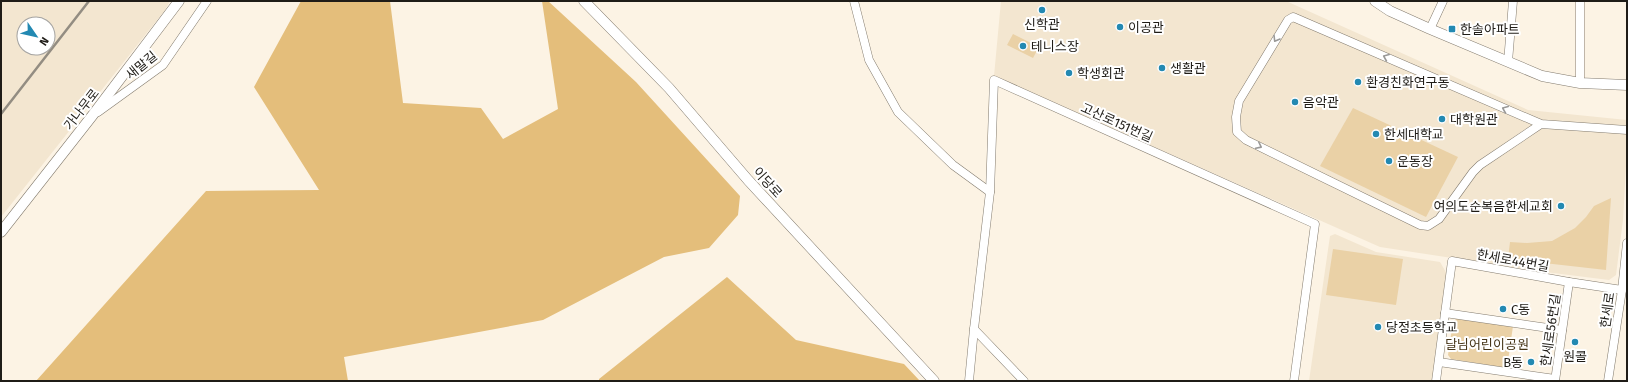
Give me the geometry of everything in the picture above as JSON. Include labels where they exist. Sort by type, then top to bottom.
[{"type":"street","name":"가나무로","points":[[1,232],[92,116],[179,1]]},
{"type":"street","name":"새말길","points":[[92,116],[163,65],[208,1]]},
{"type":"street","name":"이당로","points":[[584,1],[669,88],[748,180],[934,381]]},
{"type":"street","points":[[854,1],[869,60],[898,112],[953,166],[990,192]]},
{"type":"street","points":[[1375,1],[1390,11],[1430,29],[1542,76],[1580,83],[1627,85]]},
{"type":"street","points":[[1430,29],[1443,1]]},
{"type":"street","points":[[1508,62],[1513,1]]},
{"type":"street","points":[[1580,1],[1580,83]]},
{"type":"street","points":[[1541,124],[1476,169],[1439,219],[1428,226],[1420,225],[1246,140],[1237,132],[1236,117],[1239,101],[1288,20],[1293,17],[1541,124],[1627,130]]},
{"type":"street","name":"고산로151번길","points":[[969,381],[990,192],[994,80],[1314,224],[1294,381]]},
{"type":"street","name":"한세로","points":[[1608,381],[1622,290],[1627,243]]},
{"type":"street","name":"한세로44번길","points":[[1436,381],[1452,261],[1622,290]]},
{"type":"street","name":"한세로56번길","points":[[1555,380],[1569,282]]},
{"type":"street","points":[[1445,313],[1562,330]]},
{"type":"street","points":[[974,329],[1024,381]]},
{"type":"street","points":[[1439,362],[1555,380]]},
{"type":"shaded area","points":[[1,1],[170,1],[165,10],[1,217]]},
{"type":"shaded area","points":[[301,1],[390,1],[403,103],[481,108],[503,139],[558,109],[542,1],[548,1],[636,82],[740,196],[738,215],[709,248],[664,257],[543,320],[344,357],[348,381],[36,381],[206,191],[319,190],[254,87]]},
{"type":"shaded area","name":"한세대학교","points":[[1001,1],[1286,1],[1528,110],[1627,120],[1623,220],[1616,275],[1609,280],[1537,271],[1380,247],[994,76]]},
{"type":"shaded area","name":"당정초등학교","points":[[1335,234],[1376,252],[1440,262],[1447,274],[1432,381],[1309,381],[1330,236]]},
{"type":"shaded area","points":[[727,277],[796,340],[904,364],[920,381],[599,381],[599,379]]},
{"type":"green space","name":"테니스장","points":[[1013,34],[1039,47],[1033,58],[1007,45]]},
{"type":"green space","name":"운동장","points":[[1353,108],[1458,157],[1426,217],[1320,166]]},
{"type":"green space","points":[[1611,198],[1606,270],[1508,259],[1510,242],[1527,243],[1552,241],[1575,228],[1594,206]]},
{"type":"green space","points":[[1333,249],[1403,259],[1396,305],[1326,295]]},
{"type":"green space","name":"달님어린이공원","points":[[1457,318],[1513,326],[1507,368],[1451,359],[1448,355],[1453,322]]},
{"type":"railway","points":[[1,114],[89,1]]},
{"type":"place","name":"신학관","points":[[1042,10]]},
{"type":"place","name":"이공관","points":[[1120,27]]},
{"type":"place","name":"한솔아파트","points":[[1452,29]]},
{"type":"place","name":"테니스장","points":[[1023,46]]},
{"type":"place","name":"생활관","points":[[1162,68]]},
{"type":"place","name":"학생회관","points":[[1069,73]]},
{"type":"place","name":"환경친화연구동","points":[[1358,82]]},
{"type":"place","name":"음악관","points":[[1295,102]]},
{"type":"place","name":"대학원관","points":[[1442,119]]},
{"type":"place","name":"한세대학교","points":[[1376,134]]},
{"type":"place","name":"운동장","points":[[1389,161]]},
{"type":"place","name":"여의도순복음한세교회","points":[[1561,206]]},
{"type":"place","name":"C동","points":[[1503,309]]},
{"type":"place","name":"당정초등학교","points":[[1378,327]]},
{"type":"place","name":"원콜","points":[[1575,342]]},
{"type":"place","name":"B동","points":[[1531,362]]}]
